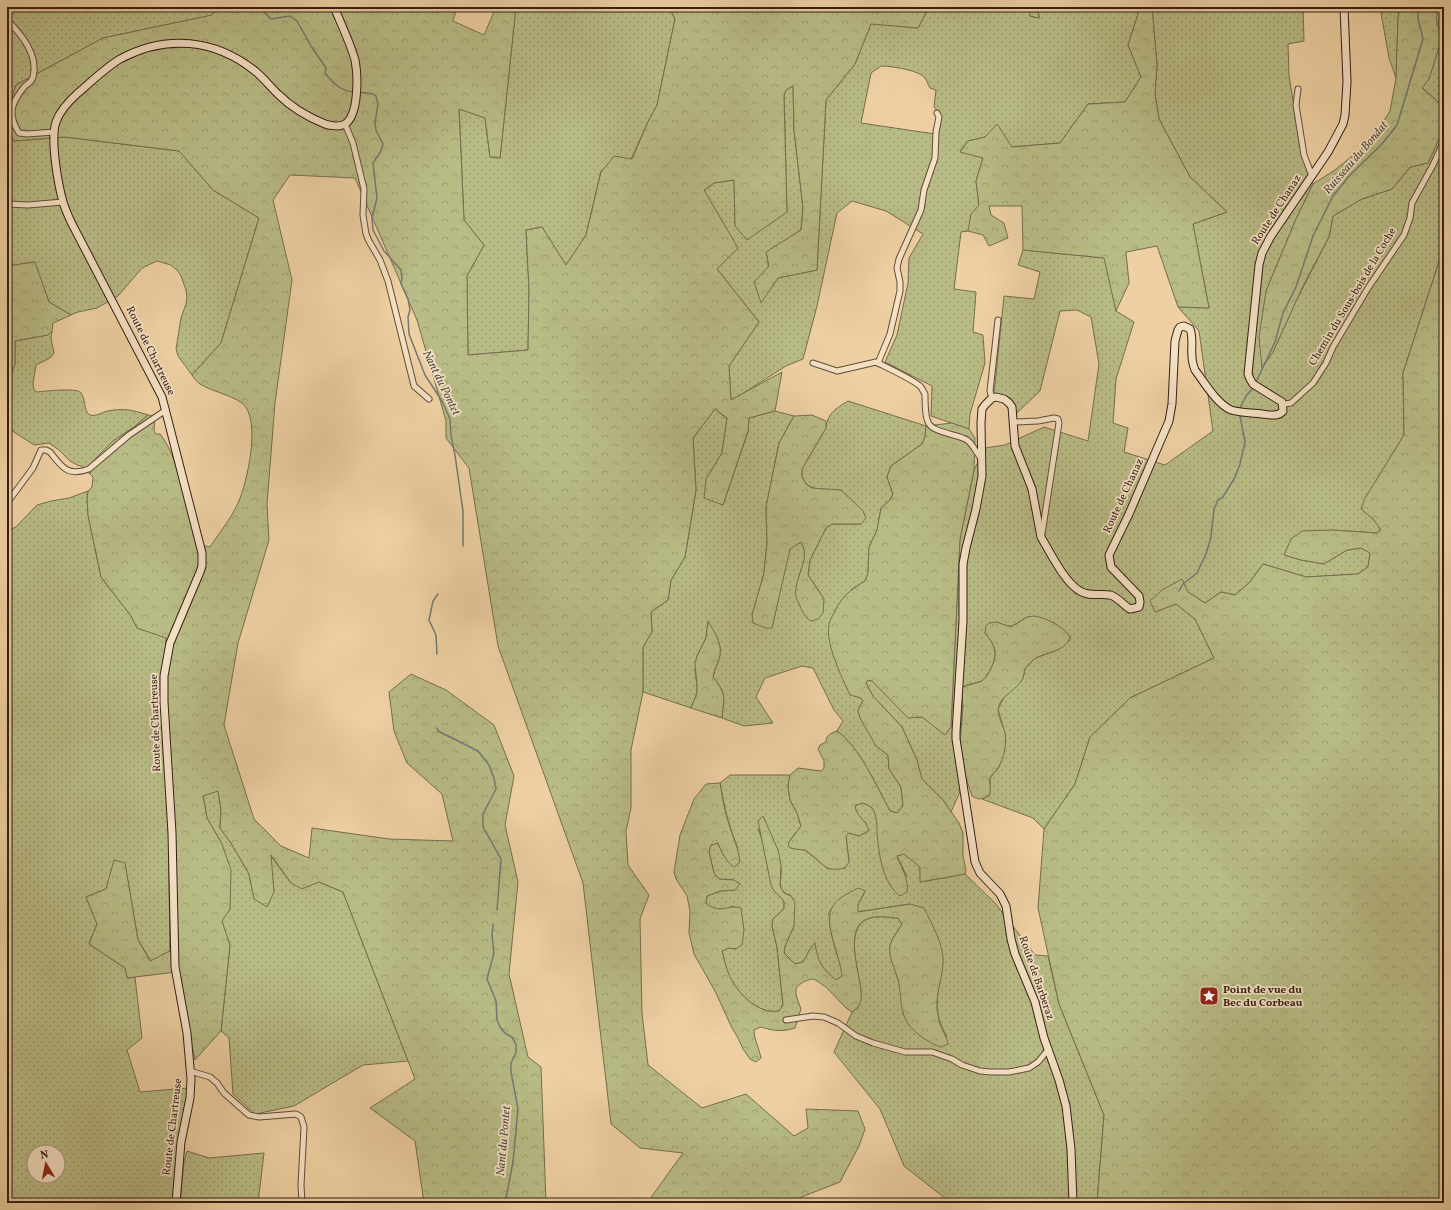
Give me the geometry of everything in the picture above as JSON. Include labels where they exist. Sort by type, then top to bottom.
[{"type":"street","points":[[334,7],[354,60],[356,75],[356,98],[352,116],[345,124],[353,143],[364,189],[363,215],[366,234],[380,260],[388,281],[414,386],[429,399]]},
{"type":"street","name":"Route de Chanaz","points":[[992,398],[1000,398],[1010,403],[1012,407],[1015,446],[1032,489],[1041,537],[1065,576],[1076,590],[1081,593],[1089,595],[1112,596],[1130,609],[1140,606],[1140,599],[1137,594],[1111,567],[1109,555],[1135,500],[1169,420],[1172,404],[1175,341],[1176,334],[1180,327],[1184,326],[1190,329],[1192,334],[1191,353],[1195,370],[1222,404],[1232,410],[1238,411],[1278,415],[1283,411],[1282,402],[1253,384],[1248,374],[1259,265],[1262,253],[1271,236],[1312,176],[1343,124],[1347,75],[1344,7]]},
{"type":"street","points":[[7,20],[22,36],[31,54],[34,69],[32,79],[16,97],[12,107],[11,115],[13,124],[19,133],[27,134],[54,132]]},
{"type":"street","name":"Route de Chartreuse","points":[[176,1203],[181,1142],[190,1098],[190,1071],[187,1033],[176,967],[172,833],[164,702],[164,676],[170,643],[180,617],[194,588],[203,559],[196,524],[162,397],[71,222],[63,202],[55,158],[53,142],[54,132],[56,122],[61,111],[69,101],[98,76],[119,60],[129,55],[154,46],[168,43],[198,44],[231,56],[244,62],[279,96],[298,111],[325,124],[338,126],[345,124]]},
{"type":"street","points":[[1298,89],[1296,105],[1304,154],[1312,176]]},
{"type":"street","points":[[878,363],[890,334],[900,292],[898,268],[899,259],[921,210],[924,190],[935,158],[938,120],[937,113]]},
{"type":"street","name":"Chemin du Sous-bois de la Coche","points":[[1282,402],[1285,404],[1291,403],[1313,383],[1326,363],[1333,347],[1368,288],[1404,235],[1410,218],[1412,203],[1433,165],[1444,141]]},
{"type":"street","points":[[7,204],[28,206],[63,202]]},
{"type":"street","points":[[982,461],[981,417],[985,405],[992,398],[990,391],[998,320]]},
{"type":"street","points":[[813,363],[837,371],[874,361],[920,386],[925,394],[928,422],[931,427],[960,436],[969,441],[982,461]]},
{"type":"street","points":[[7,503],[33,468],[41,450],[50,452],[66,470],[70,472],[82,472],[94,465],[129,435],[166,410]]},
{"type":"street","points":[[1014,422],[1038,421],[1054,418],[1058,419],[1059,423],[1041,537]]},
{"type":"street","name":"Route de Barberaz","points":[[982,461],[981,487],[963,564],[963,621],[956,732],[960,767],[975,862],[980,873],[1000,894],[1006,906],[1011,939],[1018,961],[1035,1002],[1048,1050],[1059,1080],[1066,1106],[1071,1149],[1073,1203]]},
{"type":"street","points":[[786,1020],[813,1016],[824,1017],[838,1023],[856,1036],[873,1043],[905,1052],[932,1052],[980,1071],[1009,1072],[1029,1068],[1038,1062],[1048,1050]]},
{"type":"street","points":[[190,1071],[210,1077],[217,1083],[224,1093],[249,1115],[259,1117],[296,1114],[301,1117],[303,1120],[304,1133],[302,1203]]},
{"type":"green space","points":[[7,7],[215,7],[213,15],[103,38],[16,85],[7,113]]},
{"type":"green space","points":[[215,7],[457,7],[453,21],[484,35],[496,7],[516,7],[500,158],[490,157],[485,118],[459,109],[464,220],[484,245],[467,276],[468,355],[528,350],[529,289],[526,230],[542,227],[566,265],[586,235],[601,172],[614,156],[632,159],[657,105],[675,19],[669,7],[929,7],[918,28],[871,24],[855,64],[826,100],[817,270],[778,278],[761,303],[754,282],[769,266],[766,252],[801,230],[803,208],[794,130],[793,86],[786,90],[784,96],[787,212],[747,240],[735,226],[734,180],[714,183],[704,190],[738,248],[717,269],[759,322],[729,366],[731,400],[782,372],[775,411],[749,418],[748,431],[723,505],[704,498],[706,479],[722,453],[727,418],[715,409],[693,438],[696,490],[685,557],[671,580],[668,600],[651,612],[652,632],[643,647],[643,692],[631,750],[631,808],[626,831],[628,865],[649,895],[640,919],[642,1013],[648,1065],[702,1108],[746,1094],[794,1136],[808,1128],[806,1109],[858,1111],[865,1129],[859,1146],[840,1182],[799,1198],[772,1203],[647,1203],[683,1153],[640,1148],[611,1124],[583,883],[498,646],[469,468],[446,438],[446,421],[417,320],[355,178],[290,175],[273,200],[292,280],[275,403],[267,504],[269,540],[238,643],[224,725],[254,819],[281,846],[309,858],[312,828],[389,839],[453,841],[442,794],[407,763],[394,731],[389,692],[411,674],[446,690],[494,725],[514,776],[505,825],[518,882],[509,974],[528,1057],[541,1067],[546,1203],[424,1203],[415,1141],[370,1108],[415,1079],[343,892],[319,882],[302,889],[291,883],[271,855],[274,892],[267,907],[254,899],[249,874],[231,843],[220,828],[221,809],[218,791],[203,796],[207,818],[222,844],[231,870],[230,909],[222,921],[230,945],[221,1031],[195,1060],[176,972],[127,978],[125,968],[89,944],[97,924],[86,897],[106,889],[114,860],[125,863],[138,940],[150,961],[170,951],[166,638],[137,628],[131,616],[101,577],[88,515],[87,499],[88,491],[92,487],[93,477],[90,474],[92,463],[113,441],[134,427],[148,415],[155,416],[154,431],[156,434],[160,434],[173,457],[182,486],[196,544],[210,547],[225,526],[242,494],[251,452],[251,423],[248,411],[242,403],[232,397],[200,384],[192,375],[221,343],[259,218],[213,190],[179,151],[65,137],[14,141],[7,129],[7,113],[16,85],[103,38],[212,15]]},
{"type":"green space","points":[[516,7],[669,7],[675,19],[657,105],[631,159],[601,171],[586,235],[566,266],[542,227],[526,230],[529,289],[528,350],[468,355],[467,276],[484,245],[464,220],[459,108],[485,118],[490,157],[500,158]]},
{"type":"green space","points":[[929,7],[1029,7],[1030,16],[1039,18],[1038,7],[1137,7],[1138,14],[1128,45],[1141,77],[1125,102],[1088,104],[1060,143],[1011,147],[985,137],[968,141],[960,151],[983,158],[976,181],[979,205],[968,231],[961,232],[954,289],[976,292],[973,332],[983,335],[985,363],[970,414],[969,429],[931,416],[932,386],[885,362],[897,335],[908,283],[909,258],[923,234],[886,211],[852,201],[837,213],[817,306],[803,359],[786,366],[731,401],[729,366],[759,322],[717,269],[704,191],[714,183],[734,180],[735,225],[787,212],[784,96],[786,90],[793,86],[794,130],[803,208],[801,230],[767,252],[770,288],[778,278],[817,270],[826,100],[855,64],[871,23],[918,28]],"holes":[[[881,66],[916,72],[925,78],[930,88],[936,90],[934,107],[938,112],[935,134],[861,123],[871,73]]]},
{"type":"green space","points":[[1029,7],[1038,7],[1039,18],[1030,16]]},
{"type":"green space","points":[[1137,7],[1152,7],[1157,65],[1155,94],[1159,119],[1190,177],[1227,212],[1193,224],[1209,308],[1178,307],[1157,246],[1126,252],[1129,283],[1116,311],[1104,258],[1023,250],[1022,206],[989,206],[991,215],[1004,223],[1008,238],[989,246],[983,235],[968,231],[971,214],[979,205],[976,181],[983,158],[960,152],[968,141],[985,137],[997,124],[1012,147],[1060,143],[1088,104],[1125,102],[1141,77],[1128,45],[1138,14]]},
{"type":"green space","points":[[1152,7],[1303,7],[1304,41],[1288,44],[1289,76],[1301,151],[1313,184],[1296,219],[1266,291],[1273,352],[1295,303],[1329,237],[1333,216],[1362,199],[1392,189],[1410,167],[1428,163],[1444,128],[1444,246],[1403,373],[1404,435],[1361,509],[1373,519],[1381,530],[1377,533],[1332,530],[1284,555],[1324,564],[1347,550],[1361,548],[1370,553],[1368,567],[1358,574],[1306,577],[1263,564],[1250,582],[1235,595],[1221,592],[1205,603],[1188,592],[1155,612],[1176,604],[1195,619],[1214,658],[1130,698],[1090,737],[1075,784],[1044,829],[1033,818],[982,799],[989,796],[990,778],[999,767],[1005,734],[998,709],[1001,703],[1005,696],[1023,678],[1025,669],[1035,658],[1055,651],[1065,645],[1070,640],[1070,636],[1027,617],[1012,626],[996,622],[985,633],[995,650],[995,658],[990,671],[982,681],[966,685],[961,688],[963,706],[960,744],[966,778],[951,812],[943,800],[921,779],[917,760],[902,727],[873,696],[866,683],[868,680],[872,681],[908,717],[922,717],[946,734],[951,727],[960,539],[974,470],[985,448],[1005,445],[1044,427],[1088,441],[1099,364],[1091,317],[1077,310],[1060,311],[1040,391],[1017,413],[1011,398],[994,394],[1004,296],[1034,299],[1040,272],[1018,265],[1023,250],[1105,258],[1116,311],[1134,322],[1116,379],[1113,423],[1128,428],[1124,452],[1165,465],[1213,431],[1199,331],[1178,307],[1209,308],[1193,224],[1227,212],[1190,177],[1159,119],[1155,94],[1157,65]]},
{"type":"green space","points":[[1380,7],[1400,7],[1398,18],[1396,78],[1389,58]]},
{"type":"green space","points":[[1400,7],[1438,7],[1437,25],[1443,35],[1429,79],[1422,88],[1444,107],[1444,128],[1428,163],[1410,167],[1392,189],[1362,199],[1333,216],[1329,237],[1304,284],[1273,352],[1262,368],[1259,337],[1266,291],[1296,219],[1313,184],[1335,170],[1372,140],[1390,111],[1396,78],[1398,18]]},
{"type":"green space","points":[[1438,7],[1444,7],[1444,107],[1422,88],[1429,79],[1438,30],[1436,17]]},
{"type":"green space","points":[[7,129],[14,141],[65,137],[180,151],[213,190],[259,218],[221,343],[192,375],[178,356],[176,349],[181,318],[187,297],[181,276],[171,265],[157,261],[142,268],[118,296],[97,308],[71,315],[49,302],[34,262],[7,266]]},
{"type":"green space","points":[[1444,246],[1444,1203],[1097,1203],[1104,1115],[1059,1004],[1038,908],[1044,829],[1075,784],[1090,737],[1130,698],[1214,658],[1195,619],[1176,604],[1155,612],[1150,601],[1162,590],[1182,579],[1188,592],[1205,603],[1221,592],[1235,595],[1250,582],[1263,564],[1306,577],[1358,574],[1368,567],[1370,553],[1361,548],[1347,550],[1324,564],[1284,555],[1291,539],[1302,531],[1332,530],[1377,533],[1381,530],[1373,519],[1361,509],[1365,498],[1404,435],[1403,373]]},
{"type":"green space","points":[[35,262],[49,302],[71,315],[53,323],[52,331],[48,335],[15,341],[15,364],[7,387],[7,266]]},
{"type":"green space","points":[[52,331],[51,338],[54,353],[50,358],[36,365],[33,383],[34,390],[37,392],[66,390],[80,392],[83,397],[86,410],[90,415],[97,415],[108,411],[124,410],[148,415],[134,427],[113,441],[100,454],[92,463],[90,474],[81,466],[70,461],[49,443],[34,445],[11,430],[7,430],[7,387],[15,364],[15,341],[47,335]]},
{"type":"green space","points":[[848,401],[926,426],[925,437],[922,444],[891,466],[887,477],[893,494],[890,500],[881,508],[877,530],[869,547],[868,573],[865,581],[852,589],[861,698],[863,701],[858,710],[876,746],[888,755],[889,769],[901,787],[903,806],[897,813],[890,811],[853,746],[837,731],[843,721],[834,710],[813,668],[802,666],[765,678],[756,697],[773,723],[744,726],[722,718],[724,696],[721,688],[713,677],[719,658],[720,646],[708,622],[706,638],[697,656],[695,671],[697,693],[691,708],[643,692],[643,647],[652,632],[651,612],[668,600],[671,580],[685,557],[696,490],[693,438],[715,409],[727,419],[722,453],[706,479],[723,505],[748,432],[749,418],[775,411],[794,416],[779,443],[766,507],[767,543],[764,573],[752,615],[772,628],[789,549],[801,542],[805,555],[804,563],[799,576],[824,599],[808,575],[810,560],[826,528],[832,524],[861,524],[841,490],[814,488],[809,486],[802,477],[802,469],[826,428],[830,415]]},
{"type":"green space","points":[[812,415],[826,421],[826,428],[802,469],[802,477],[806,484],[812,488],[841,490],[863,511],[866,518],[861,524],[832,524],[826,528],[810,560],[808,575],[824,599],[823,613],[818,619],[811,621],[807,618],[803,613],[796,597],[797,583],[803,562],[804,548],[801,542],[790,549],[772,628],[766,628],[753,623],[752,615],[764,573],[767,543],[766,507],[779,443],[794,416]]},
{"type":"green space","points":[[952,423],[969,429],[975,438],[974,470],[960,539],[951,727],[945,735],[922,717],[908,718],[872,681],[868,680],[866,683],[873,696],[902,727],[917,760],[922,779],[943,800],[959,823],[963,833],[963,856],[966,870],[965,874],[920,882],[920,867],[904,854],[897,856],[907,882],[907,892],[900,896],[889,883],[882,867],[876,819],[872,808],[862,803],[855,806],[869,831],[859,836],[849,833],[846,836],[849,862],[845,868],[827,868],[806,851],[790,848],[788,846],[789,842],[801,826],[797,813],[790,800],[788,786],[790,775],[798,768],[821,771],[824,768],[824,761],[818,749],[820,745],[826,742],[829,735],[837,731],[853,746],[890,811],[897,813],[903,806],[901,787],[889,769],[888,755],[876,746],[860,718],[858,710],[863,701],[861,698],[850,695],[839,670],[829,641],[829,624],[843,598],[850,591],[865,581],[868,573],[869,547],[877,530],[881,508],[890,500],[893,494],[887,477],[891,466],[922,444],[925,437],[926,426]]},
{"type":"green space","points":[[88,491],[88,515],[101,577],[131,616],[137,628],[166,637],[170,951],[151,961],[138,940],[125,864],[106,889],[86,897],[97,924],[89,944],[125,968],[128,978],[135,977],[142,1038],[127,1050],[140,1092],[188,1088],[178,1141],[172,1203],[7,1203],[7,531],[16,527],[37,505],[69,498]]},
{"type":"green space","points":[[1034,616],[1054,623],[1070,636],[1065,645],[1061,648],[1034,659],[1025,669],[1021,682],[1005,696],[999,704],[998,712],[1006,737],[1002,760],[990,778],[990,793],[984,798],[977,798],[972,796],[966,778],[960,744],[963,706],[961,688],[985,679],[992,667],[995,658],[995,650],[985,633],[986,626],[989,623],[996,622],[1011,627],[1027,617]]},
{"type":"green space","points":[[708,621],[720,646],[719,658],[713,677],[721,688],[724,696],[722,718],[691,708],[697,693],[695,663],[706,638]]},
{"type":"green space","points":[[730,775],[790,775],[788,786],[790,800],[797,813],[801,826],[789,842],[791,848],[805,850],[828,869],[849,862],[846,836],[849,833],[859,836],[867,824],[856,813],[855,806],[861,803],[868,805],[873,809],[907,877],[897,856],[904,853],[920,867],[921,882],[965,874],[995,903],[1035,955],[1048,956],[1059,1004],[1104,1115],[1097,1203],[951,1203],[904,1166],[880,1109],[834,1052],[852,1012],[858,1008],[860,998],[861,992],[855,951],[857,930],[862,923],[873,917],[898,918],[902,924],[890,945],[890,952],[898,980],[947,1037],[939,1018],[937,1002],[943,965],[910,904],[857,912],[858,904],[865,892],[829,912],[832,934],[843,976],[836,981],[825,971],[810,949],[803,962],[795,964],[784,953],[785,946],[794,926],[791,896],[785,893],[780,886],[780,864],[758,829],[763,842],[774,891],[784,901],[784,909],[773,919],[772,926],[777,947],[783,1005],[779,1011],[763,1009],[755,1005],[741,994],[735,987],[727,972],[722,950],[729,948],[736,949],[734,906],[719,909],[713,908],[706,904],[707,896],[721,891],[735,890],[734,880],[719,879],[714,873],[709,852],[711,845],[718,843],[724,856],[738,848],[727,816],[720,783]]},
{"type":"green space","points":[[720,783],[725,810],[738,850],[740,862],[734,867],[728,862],[718,843],[711,845],[709,852],[714,873],[719,879],[734,880],[740,884],[735,890],[720,891],[707,896],[706,903],[720,909],[732,907],[741,908],[744,930],[742,945],[736,949],[729,948],[722,951],[731,979],[741,994],[755,1005],[763,1009],[779,1011],[783,1005],[777,947],[772,926],[773,919],[784,909],[784,901],[774,891],[771,885],[758,821],[763,816],[778,850],[781,865],[780,886],[784,893],[791,896],[795,902],[794,926],[785,946],[784,953],[795,964],[803,962],[815,943],[821,964],[836,980],[842,976],[831,930],[830,913],[838,900],[858,888],[865,891],[858,904],[858,912],[910,904],[924,908],[942,949],[942,975],[937,997],[937,1009],[939,1022],[947,1038],[948,1044],[941,1047],[930,1042],[914,1031],[906,1021],[903,1012],[898,979],[891,959],[890,950],[892,940],[902,924],[898,918],[877,917],[870,918],[861,923],[856,931],[854,942],[855,954],[861,991],[861,1000],[858,1007],[852,1012],[846,1008],[826,987],[814,979],[804,982],[796,988],[796,995],[801,1009],[795,1028],[778,1030],[761,1027],[754,1030],[761,1058],[756,1062],[750,1059],[743,1049],[716,993],[694,954],[689,933],[690,911],[687,896],[676,879],[674,872],[680,835],[694,799],[706,784]]},
{"type":"green space","points":[[218,790],[221,809],[220,828],[231,843],[249,874],[254,899],[274,892],[270,855],[291,883],[319,882],[343,892],[408,1061],[363,1065],[294,1106],[255,1114],[233,1094],[229,1038],[221,1031],[230,945],[221,921],[230,909],[222,844],[207,818],[203,796]]},
{"type":"green space","points":[[187,1151],[209,1158],[264,1153],[258,1203],[180,1203],[184,1162]]},
{"type":"waterway","name":"Nant du Pontet","points":[[259,7],[271,19],[290,16],[297,21],[311,46],[326,68],[325,73],[328,77],[341,89],[355,92]]},
{"type":"waterway","name":"Ruisseau du Bondat","points":[[1256,382],[1275,342],[1283,313],[1296,287],[1313,236],[1333,196],[1350,175],[1382,144],[1397,125],[1423,39],[1418,19],[1418,7]]},
{"type":"waterway","name":"Nant du Pontet","points":[[359,92],[373,94],[376,96],[378,104],[375,123],[376,130],[383,144],[381,151],[373,163],[377,198],[372,218],[373,230],[384,251],[401,270],[401,284],[408,299],[410,310],[408,317],[409,334],[425,375],[442,401],[450,419],[451,436],[463,511],[463,546]]},
{"type":"waterway","name":"Ruisseau du Bondat","points":[[1240,408],[1246,396],[1252,389]]},
{"type":"waterway","name":"Ruisseau du Bondat","points":[[1179,591],[1183,584],[1197,573],[1206,554],[1211,537],[1214,509],[1218,500],[1223,497],[1235,477],[1240,464],[1245,442],[1240,416]]},
{"type":"waterway","name":"Nant du Pontet","points":[[437,654],[436,635],[429,620],[433,601],[438,594]]},
{"type":"waterway","name":"Nant du Pontet","points":[[437,728],[438,731],[478,751],[489,765],[494,778],[496,789],[483,814],[483,827],[501,859],[497,910]]},
{"type":"waterway","name":"Nant du Pontet","points":[[493,924],[492,936],[494,953],[487,979],[496,1001],[497,1020],[500,1027],[505,1033],[513,1038],[516,1045],[516,1053],[511,1063],[511,1072],[518,1109],[513,1162],[505,1203]]},
{"type":"place","name":"Point de vue du Bec du Corbeau","points":[[1209,996]]}]
